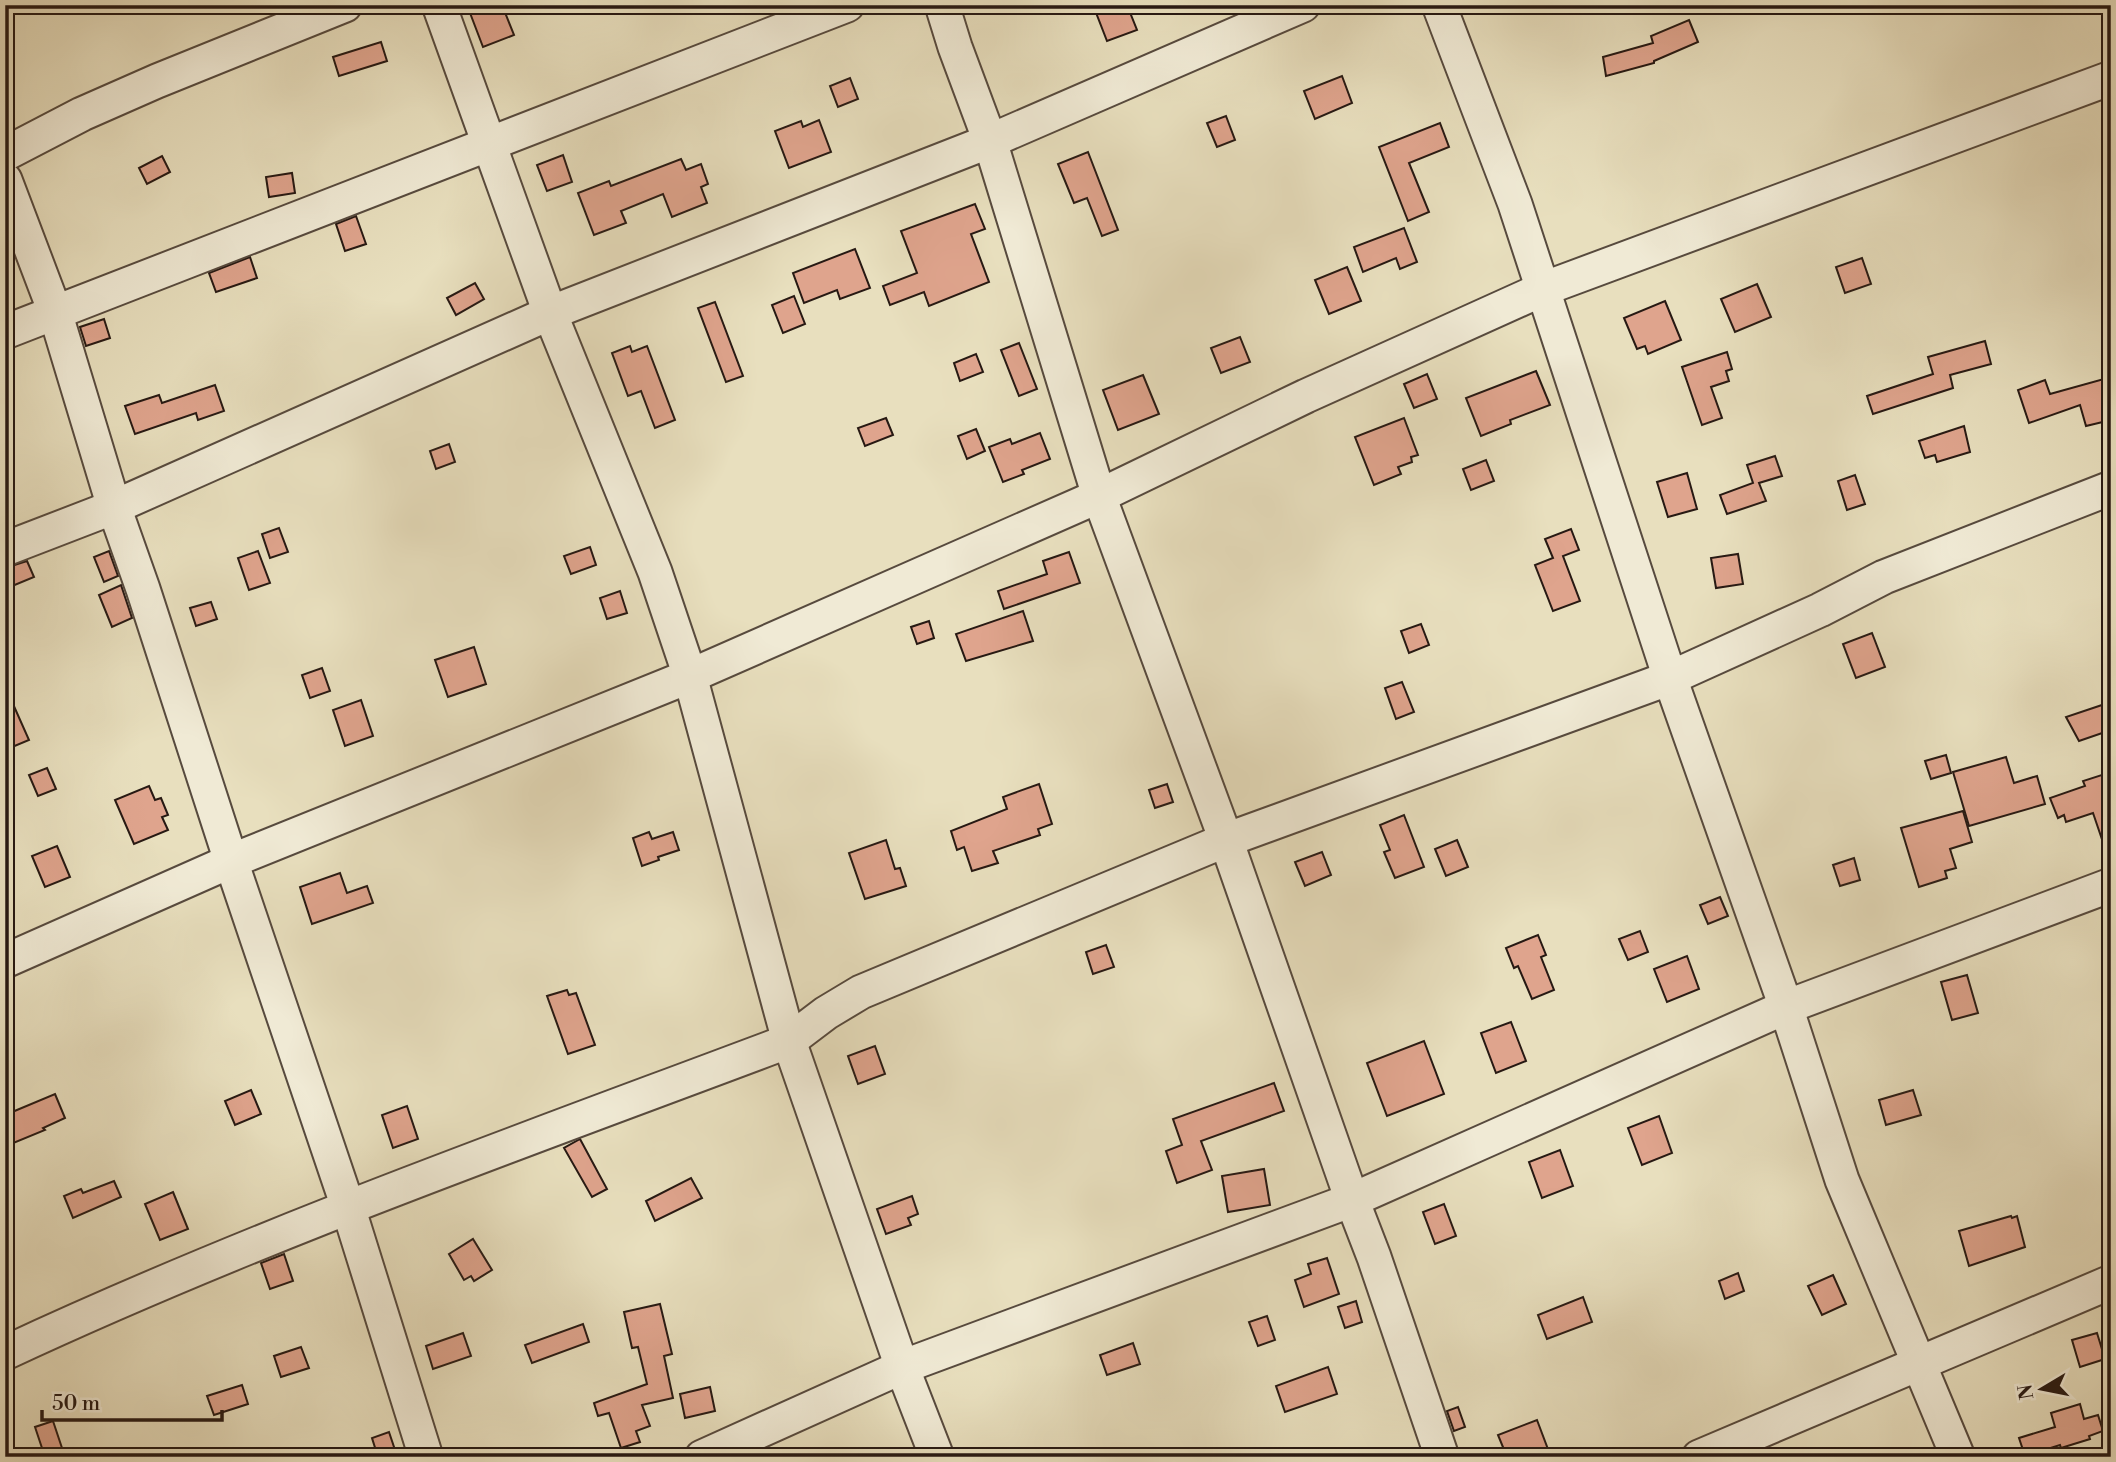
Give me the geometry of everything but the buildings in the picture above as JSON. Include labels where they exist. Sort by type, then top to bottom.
[{"type":"street","points":[[5,154],[82,114],[345,5]]},
{"type":"street","points":[[439,5],[550,313],[655,572],[690,676],[789,1041],[902,1367],[937,1457]]},
{"type":"street","points":[[5,332],[847,5]]},
{"type":"street","points":[[942,5],[990,141],[1098,496],[1226,840],[1442,1457]]},
{"type":"street","points":[[5,549],[114,507],[550,313],[990,141],[1303,5]]},
{"type":"street","points":[[1439,5],[1515,204],[1670,678],[1786,1007],[1842,1180],[1958,1457]]},
{"type":"street","points":[[5,961],[231,861],[690,676],[1098,496],[1306,396],[1544,289],[2111,78]]},
{"type":"street","points":[[5,180],[55,312],[114,507],[348,1207],[426,1457]]},
{"type":"street","points":[[5,1353],[111,1304],[348,1207],[789,1041],[826,1013],[861,992],[1226,840],[1670,678],[1820,610],[1884,576],[2111,488]]},
{"type":"street","points":[[702,1457],[902,1367],[1352,1200],[1786,1007],[2111,885]]},
{"type":"street","points":[[1699,1457],[2111,1282]]}]
